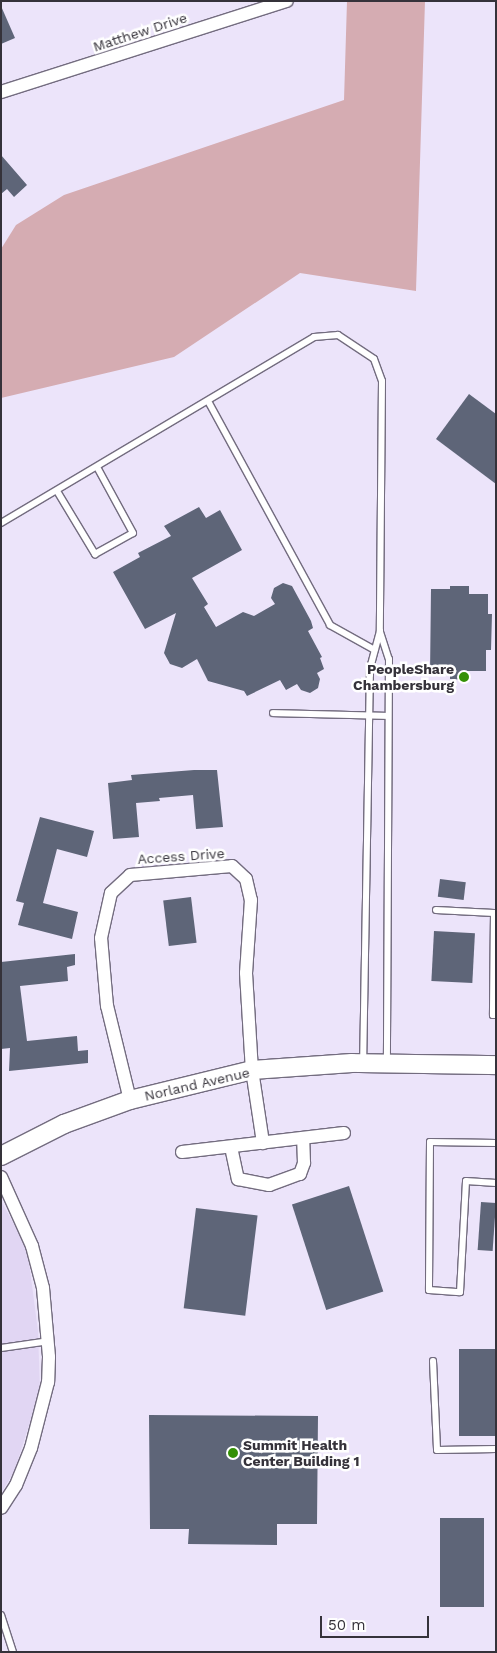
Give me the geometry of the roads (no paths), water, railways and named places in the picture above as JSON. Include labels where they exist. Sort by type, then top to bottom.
[{"type":"main road","name":"Norland Avenue","points":[[1,1156],[64,1124],[130,1100],[252,1070],[363,1063],[496,1065]]},
{"type":"street","name":"Matthew Drive","points":[[1,92],[288,1]]},
{"type":"street","name":"Access Drive","points":[[130,1100],[107,1006],[101,938],[111,893],[130,875],[232,866],[246,879],[251,900],[246,974],[252,1070],[263,1143]]},
{"type":"street","points":[[182,1152],[344,1132]]},
{"type":"street","points":[[231,1147],[238,1179],[269,1185],[300,1174],[304,1163],[303,1138]]},
{"type":"street","points":[[1,1177],[32,1246],[43,1288],[49,1341],[48,1382],[38,1424],[16,1485],[1,1508]]},
{"type":"lane","points":[[1,523],[314,337],[338,335],[374,360],[382,381],[380,631],[370,668],[363,1063]]},
{"type":"lane","points":[[208,401],[330,625],[375,650]]},
{"type":"lane","points":[[57,491],[95,554],[133,533],[97,467]]},
{"type":"lane","points":[[380,631],[389,659],[387,1064]]},
{"type":"lane","points":[[273,713],[369,714],[388,716]]},
{"type":"lane","points":[[436,910],[494,913],[493,1015],[496,1015]]},
{"type":"lane","points":[[496,1142],[430,1142],[429,1290],[460,1292],[466,1181],[496,1183]]},
{"type":"lane","points":[[1,1348],[49,1341]]},
{"type":"lane","points":[[433,1361],[437,1450],[496,1449]]},
{"type":"lane","points":[[1,1615],[13,1652]]},
{"type":"place","name":"PeopleShare Chambersburg","points":[[464,677]]},
{"type":"place","name":"Summit Health Center Building 1","points":[[233,1453]]}]
